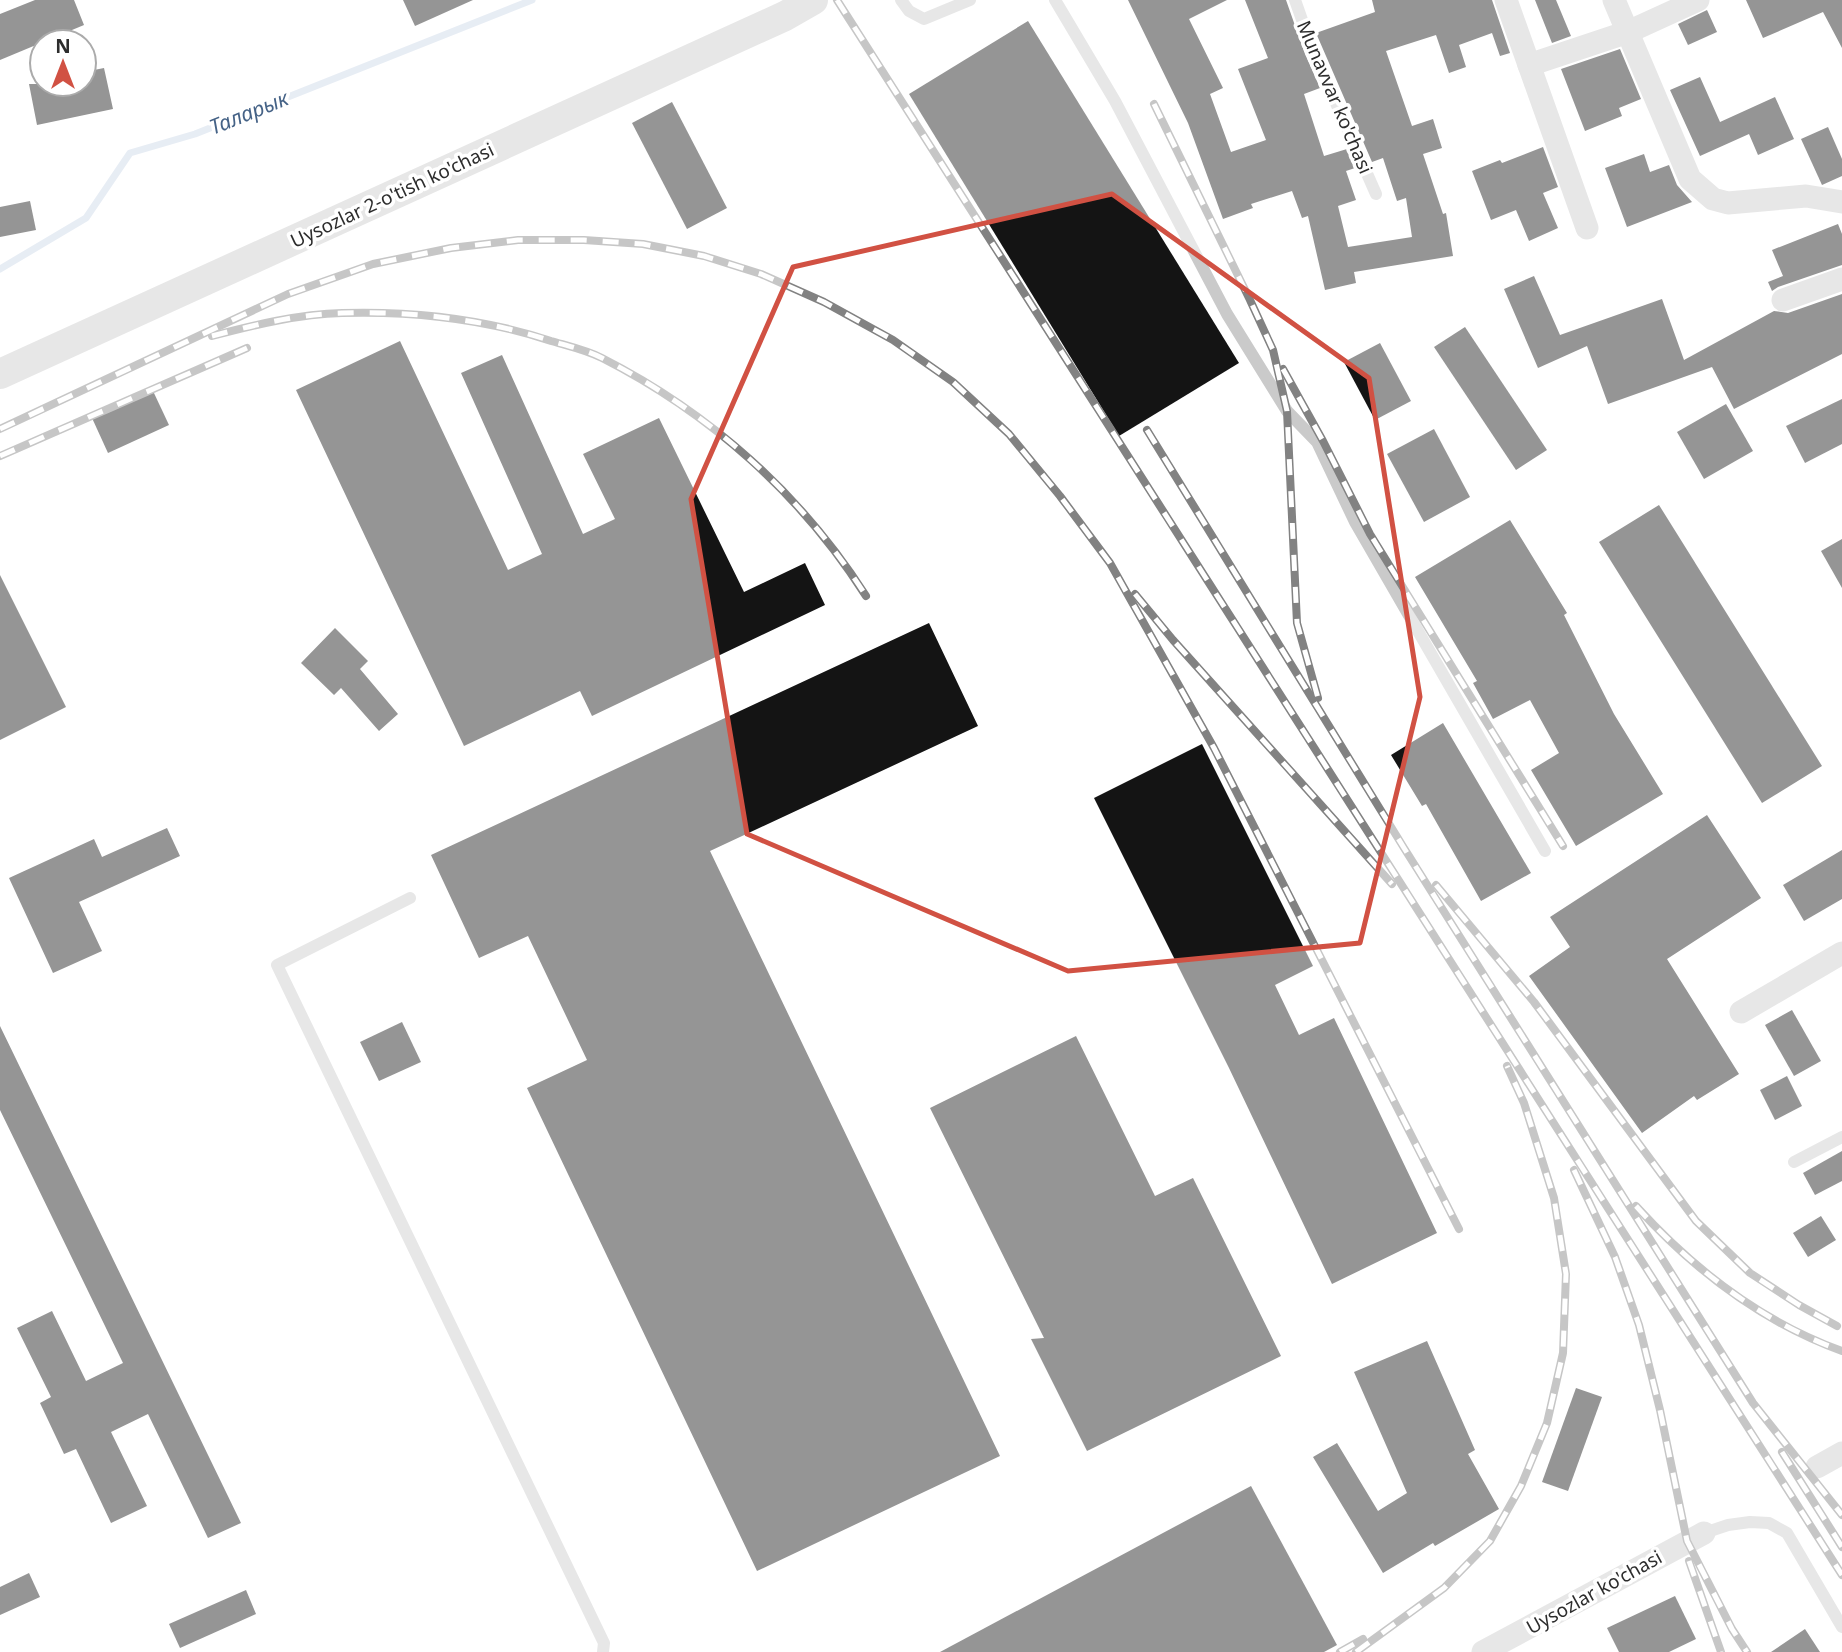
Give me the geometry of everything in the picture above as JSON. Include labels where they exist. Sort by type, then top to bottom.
[{"type":"street","name":"Uysozlar 2-o'tish ko'chasi","points":[[0,374],[785,16],[813,0]]},
{"type":"street","points":[[1506,0],[1587,228]]},
{"type":"street","points":[[1614,0],[1690,179],[1700,189],[1713,199],[1728,203],[1806,196],[1842,202]]},
{"type":"street","points":[[1529,65],[1628,32],[1698,0]]},
{"type":"street","points":[[1783,300],[1842,279]]},
{"type":"street","points":[[1741,1012],[1842,953]]},
{"type":"street","points":[[1816,1467],[1842,1453]]},
{"type":"street","name":"Uysozlar ko'chasi","points":[[1483,1652],[1704,1533]]},
{"type":"lane","points":[[901,0],[909,11],[924,19],[970,0]]},
{"type":"lane","points":[[1055,0],[1115,101],[1227,314],[1287,411],[1317,442],[1355,522],[1545,851]]},
{"type":"lane","name":"Munavvar ko'chasi","points":[[1295,0],[1313,51],[1376,194]]},
{"type":"lane","points":[[410,898],[277,965],[604,1643],[603,1652]]},
{"type":"lane","points":[[1794,1161],[1842,1137]]},
{"type":"lane","points":[[1704,1533],[1728,1525],[1750,1522],[1769,1523],[1787,1533],[1842,1627]]},
{"type":"highlighted area","points":[[1112,194],[1369,378],[1420,697],[1360,943],[1068,971],[747,834],[691,499],[793,267]]},
{"type":"building","points":[[35,0],[74,0],[84,25],[77,28],[28,28],[28,48],[0,60],[0,14]]},
{"type":"building","points":[[403,0],[473,0],[415,26]]},
{"type":"building","points":[[1128,0],[1227,0],[1189,19],[1223,88],[1210,94],[1231,152],[1266,140],[1238,69],[1268,58],[1245,0],[1286,0],[1320,88],[1304,94],[1324,156],[1347,149],[1355,168],[1346,171],[1356,200],[1338,206],[1348,247],[1412,237],[1406,198],[1397,201],[1383,158],[1372,162],[1316,33],[1375,12],[1372,0],[1492,0],[1510,53],[1500,56],[1492,33],[1459,45],[1466,67],[1449,73],[1436,35],[1386,51],[1412,126],[1433,119],[1442,148],[1423,154],[1443,214],[1446,213],[1453,256],[1354,272],[1356,283],[1325,290],[1308,216],[1302,218],[1292,191],[1251,204],[1253,208],[1223,219],[1188,123]]},
{"type":"building","points":[[1535,0],[1556,0],[1571,36],[1552,43]]},
{"type":"building","points":[[1746,0],[1842,0],[1842,48],[1823,12],[1763,38]]},
{"type":"building","points":[[1707,10],[1717,32],[1688,45],[1678,24]]},
{"type":"building","points":[[1028,21],[1239,363],[1119,436],[909,94]]},
{"type":"building","points":[[1620,49],[1641,99],[1619,108],[1622,116],[1585,131],[1561,69]]},
{"type":"building","points":[[104,68],[113,109],[37,125],[32,98],[98,98],[98,69]]},
{"type":"building","points":[[1700,77],[1720,122],[1775,97],[1794,139],[1758,155],[1749,134],[1700,156],[1670,90]]},
{"type":"building","points":[[672,102],[727,208],[687,229],[632,123]]},
{"type":"building","points":[[1828,127],[1842,159],[1842,176],[1822,185],[1801,139]]},
{"type":"building","points":[[1543,147],[1558,187],[1543,193],[1558,228],[1529,241],[1516,210],[1491,220],[1472,171]]},
{"type":"building","points":[[1644,154],[1650,172],[1669,165],[1677,185],[1692,202],[1627,227],[1605,168]]},
{"type":"building","points":[[30,201],[36,230],[0,237],[0,207]]},
{"type":"building","points":[[1838,224],[1842,234],[1842,265],[1772,291],[1768,282],[1783,276],[1772,250]]},
{"type":"building","points":[[1534,276],[1560,335],[1662,299],[1684,360],[1774,311],[1788,313],[1842,294],[1842,354],[1734,409],[1712,367],[1608,404],[1587,346],[1538,368],[1504,289]]},
{"type":"building","points":[[1465,327],[1547,450],[1516,470],[1434,347]]},
{"type":"building","points":[[400,341],[508,570],[542,554],[461,373],[502,355],[583,534],[615,519],[583,454],[659,418],[744,592],[805,563],[825,605],[592,716],[580,691],[464,746],[296,390]]},
{"type":"building","points":[[1380,343],[1411,401],[1375,420],[1344,362]]},
{"type":"building","points":[[153,391],[169,425],[108,453],[92,418]]},
{"type":"building","points":[[1842,399],[1842,444],[1805,463],[1786,426]]},
{"type":"building","points":[[1726,404],[1753,451],[1704,479],[1677,432]]},
{"type":"building","points":[[1434,429],[1470,497],[1424,522],[1387,454]]},
{"type":"building","points":[[1659,505],[1822,766],[1762,803],[1599,542]]},
{"type":"building","points":[[1510,520],[1567,613],[1564,615],[1614,714],[1663,794],[1576,846],[1531,770],[1559,753],[1530,700],[1493,719],[1473,683],[1477,681],[1415,577]]},
{"type":"building","points":[[1842,539],[1842,588],[1821,551]]},
{"type":"building","points":[[0,575],[66,707],[0,740]]},
{"type":"building","points":[[929,623],[978,726],[710,851],[1000,1456],[757,1571],[527,1088],[587,1060],[528,936],[479,958],[431,855]]},
{"type":"building","points":[[335,628],[368,661],[360,669],[398,714],[379,731],[341,688],[334,695],[301,663]]},
{"type":"building","points":[[1443,723],[1531,873],[1481,901],[1426,804],[1422,806],[1391,755]]},
{"type":"building","points":[[1202,744],[1313,966],[1275,985],[1299,1035],[1334,1018],[1437,1233],[1332,1284],[1229,1068],[1094,798]]},
{"type":"building","points":[[1707,815],[1761,898],[1667,959],[1739,1074],[1697,1100],[1694,1096],[1642,1133],[1529,976],[1570,947],[1550,917]]},
{"type":"building","points":[[167,828],[180,856],[79,902],[102,951],[53,973],[9,878],[94,839],[102,857]]},
{"type":"building","points":[[1842,850],[1842,899],[1804,921],[1783,885]]},
{"type":"building","points":[[1792,1010],[1821,1061],[1794,1076],[1765,1025]]},
{"type":"building","points":[[402,1022],[421,1062],[379,1081],[360,1042]]},
{"type":"building","points":[[0,1026],[241,1523],[208,1538],[148,1414],[111,1432],[147,1506],[111,1523],[76,1449],[64,1454],[40,1403],[51,1397],[17,1328],[52,1311],[86,1381],[123,1363],[0,1110]]},
{"type":"building","points":[[1076,1036],[1155,1196],[1193,1178],[1281,1356],[1087,1451],[1031,1339],[1044,1338],[930,1108]]},
{"type":"building","points":[[1787,1076],[1802,1106],[1775,1120],[1760,1090]]},
{"type":"building","points":[[1842,1151],[1842,1181],[1815,1195],[1803,1173]]},
{"type":"building","points":[[1821,1216],[1836,1240],[1808,1257],[1793,1233]]},
{"type":"building","points":[[1427,1341],[1475,1450],[1468,1454],[1499,1509],[1435,1546],[1433,1543],[1383,1573],[1313,1457],[1337,1443],[1378,1511],[1407,1493],[1354,1372]]},
{"type":"building","points":[[1576,1388],[1602,1397],[1568,1491],[1542,1482]]},
{"type":"building","points":[[1251,1486],[1337,1645],[1324,1652],[940,1652]]},
{"type":"building","points":[[29,1573],[40,1597],[0,1615],[0,1587]]},
{"type":"building","points":[[246,1590],[256,1614],[180,1648],[169,1624]]},
{"type":"building","points":[[1675,1596],[1696,1639],[1669,1652],[1619,1652],[1607,1628]]},
{"type":"building","points":[[1805,1629],[1820,1652],[1771,1652]]},
{"type":"waterway","name":"Таларык","points":[[0,269],[86,218],[130,153],[195,134],[532,0]]},
{"type":"railway","points":[[837,0],[1842,1575]]},
{"type":"railway","points":[[1154,104],[1273,350],[1287,411],[1297,623],[1318,698]]},
{"type":"railway","points":[[0,429],[288,294],[373,264],[451,248],[518,240],[584,240],[643,244],[704,256],[761,274],[824,302],[893,340],[953,382],[1009,434],[1110,563],[1214,748],[1459,1229]]},
{"type":"railway","points":[[212,336],[309,315],[395,313],[500,327],[590,353],[642,380],[680,404],[750,459],[813,524],[866,596]]},
{"type":"railway","points":[[0,456],[247,348]]},
{"type":"railway","points":[[1283,369],[1370,534],[1563,846]]},
{"type":"railway","points":[[1147,430],[1404,848],[1753,1403],[1842,1515]]},
{"type":"railway","points":[[1135,594],[1392,884]]},
{"type":"railway","points":[[1436,885],[1534,1002],[1696,1221],[1750,1273],[1837,1326]]},
{"type":"railway","points":[[1356,1652],[1444,1588],[1490,1541],[1521,1486],[1547,1423],[1563,1353],[1566,1274],[1554,1198],[1524,1103],[1507,1066]]},
{"type":"railway","points":[[1574,1170],[1615,1257],[1639,1325],[1687,1541],[1732,1629],[1747,1652]]},
{"type":"railway","points":[[1636,1206],[1681,1251],[1730,1291],[1784,1325],[1842,1351]]},
{"type":"railway","points":[[1782,1452],[1842,1547]]},
{"type":"railway","points":[[1689,1561],[1721,1652]]},
{"type":"railway","points":[[1340,1652],[1363,1639]]}]
